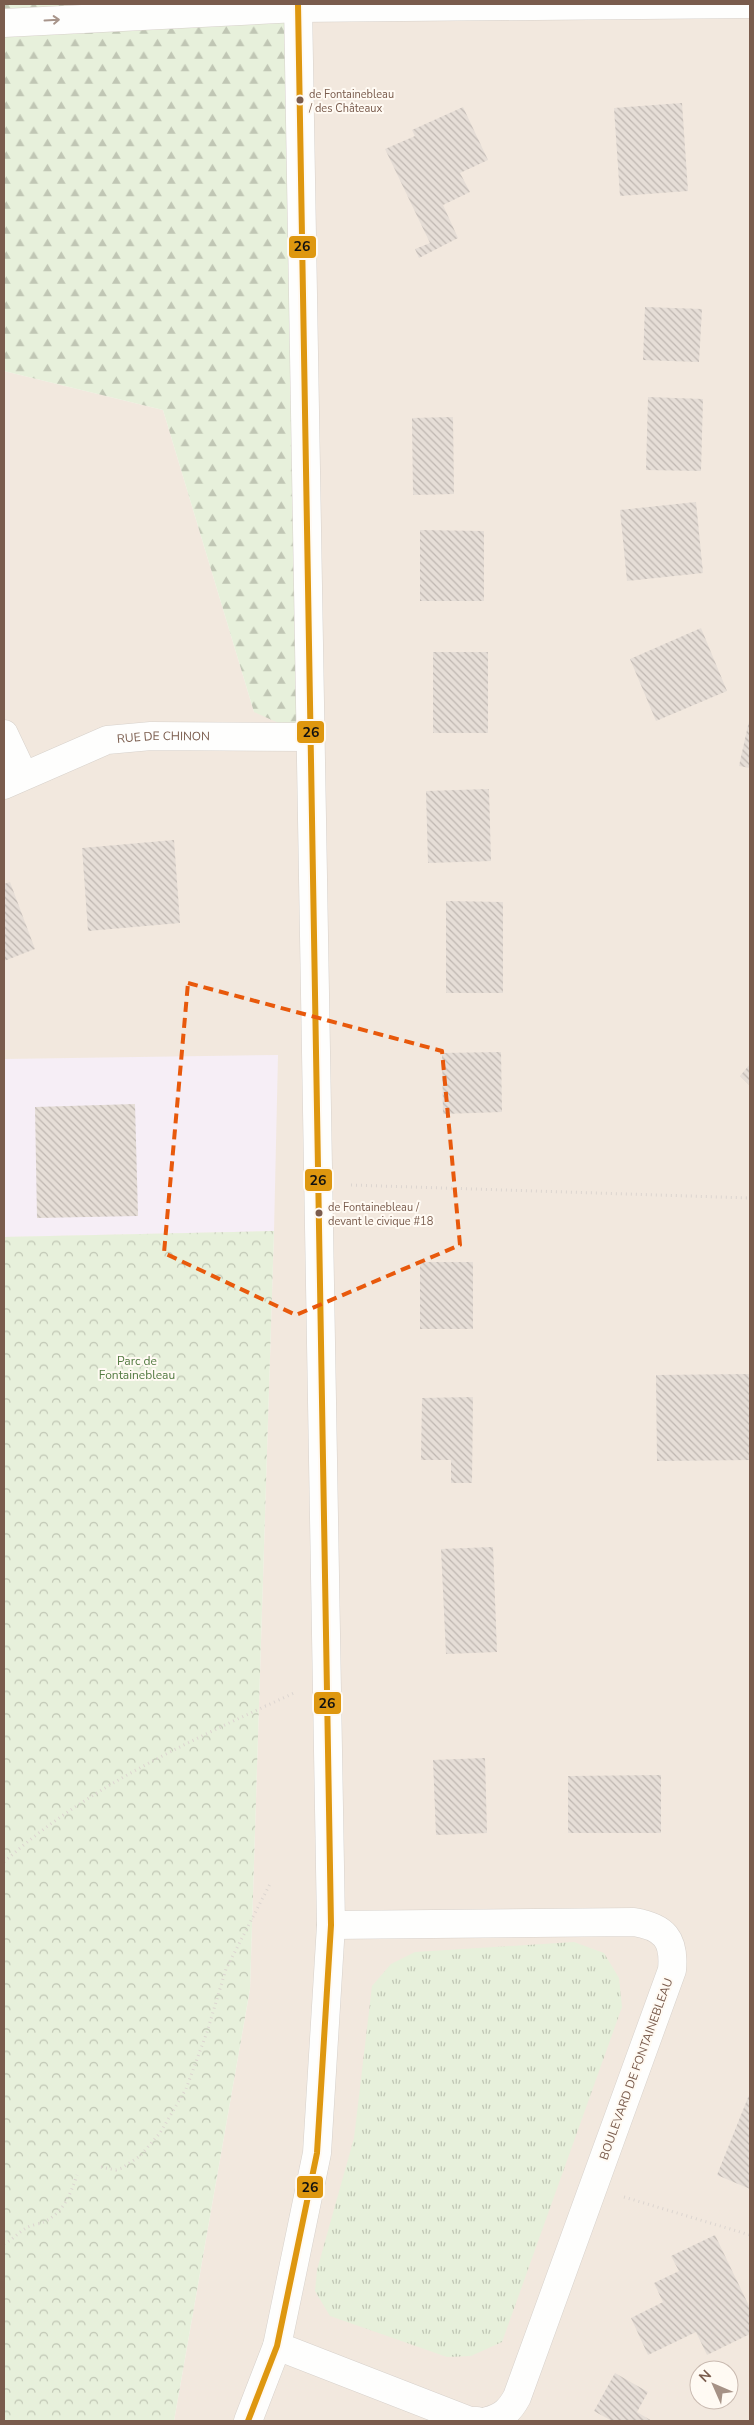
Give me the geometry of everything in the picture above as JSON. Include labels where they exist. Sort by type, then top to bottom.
[{"type":"street","points":[[4,23],[298,6],[749,4]]},
{"type":"street","points":[[248,2421],[276,2346],[317,2153],[331,1925],[298,6]]},
{"type":"street","name":"RUE DE CHINON","points":[[4,734],[14,780],[107,740],[151,736],[310,737]]},
{"type":"street","name":"BOULEVARD DE FONTAINEBLEAU","points":[[331,1925],[634,1922],[649,1924],[662,1931],[670,1942],[674,1956],[672,1970],[517,2397],[510,2409],[499,2418],[487,2421]]},
{"type":"street","points":[[276,2346],[470,2421],[477,2421]]},
{"type":"path","points":[[318,1184],[750,1198]]},
{"type":"path","points":[[4,1862],[54,1822],[108,1786],[170,1750],[326,1679]]},
{"type":"path","points":[[101,2168],[116,2170],[122,2168],[140,2156],[160,2133],[186,2089],[207,2032],[215,2000],[226,1969],[271,1882]]},
{"type":"path","points":[[4,2244],[26,2227],[52,2218],[61,2210],[70,2196],[77,2175]]},
{"type":"path","points":[[593,2188],[750,2235]]},
{"type":"highlighted area","points":[[188,983],[442,1051],[460,1245],[296,1315],[164,1253]]},
{"type":"shaded area","points":[[310,4],[750,4],[750,2421],[174,2421],[250,1989],[274,1231],[4,1237],[4,371],[163,410],[254,712]]},
{"type":"shaded area","points":[[278,1055],[274,1231],[4,1237],[4,1059]]},
{"type":"green space","points":[[4,4],[310,4],[310,737],[254,712],[163,410],[4,371]]},
{"type":"green space","name":"Parc de Fontainebleau","points":[[274,1231],[250,1989],[174,2421],[4,2421],[4,1237]]},
{"type":"green space","points":[[574,1942],[604,1953],[619,1978],[622,2007],[502,2342],[471,2356],[447,2357],[330,2316],[315,2291],[317,2270],[354,2138],[372,1986],[391,1964],[415,1952]]},
{"type":"building","points":[[682,103],[688,191],[620,196],[614,108]]},
{"type":"building","points":[[463,107],[488,160],[460,173],[470,192],[443,205],[458,238],[419,258],[415,249],[430,243],[385,149],[415,136],[412,130]]},
{"type":"building","points":[[645,307],[702,309],[699,362],[643,360]]},
{"type":"building","points":[[648,397],[703,399],[701,471],[646,470]]},
{"type":"building","points":[[453,417],[454,494],[413,495],[412,418]]},
{"type":"building","points":[[696,502],[703,573],[627,581],[620,510]]},
{"type":"building","points":[[420,530],[484,531],[484,601],[420,601]]},
{"type":"building","points":[[701,628],[727,691],[656,721],[630,659]]},
{"type":"building","points":[[433,652],[488,652],[488,733],[433,733]]},
{"type":"building","points":[[750,721],[750,768],[739,766]]},
{"type":"building","points":[[489,789],[491,861],[428,863],[426,791]]},
{"type":"building","points":[[174,840],[180,923],[88,931],[82,848]]},
{"type":"building","points":[[10,882],[35,949],[4,961],[4,884]]},
{"type":"building","points":[[446,901],[503,902],[503,993],[446,993]]},
{"type":"building","points":[[501,1052],[502,1112],[443,1114],[442,1053]]},
{"type":"building","points":[[750,1064],[750,1086],[740,1076]]},
{"type":"building","points":[[135,1104],[138,1216],[37,1218],[35,1107]]},
{"type":"building","points":[[420,1262],[473,1262],[473,1329],[420,1329]]},
{"type":"building","points":[[750,1374],[750,1460],[657,1461],[656,1375]]},
{"type":"building","points":[[473,1397],[472,1483],[451,1483],[451,1460],[421,1460],[422,1398]]},
{"type":"building","points":[[493,1547],[497,1652],[446,1654],[441,1549]]},
{"type":"building","points":[[485,1758],[487,1833],[436,1835],[433,1760]]},
{"type":"building","points":[[661,1775],[661,1833],[568,1833],[568,1776]]},
{"type":"building","points":[[750,2095],[750,2189],[717,2175]]},
{"type":"building","points":[[715,2235],[750,2308],[750,2334],[707,2355],[696,2332],[648,2355],[631,2318],[663,2302],[654,2283],[679,2271],[671,2256]]},
{"type":"building","points":[[615,2373],[648,2392],[637,2412],[652,2421],[612,2421],[594,2411]]},
{"type":"transit line","name":"26","points":[[248,2421],[277,2346],[317,2153],[331,1925],[298,4]]},
{"type":"place","name":"de Fontainebleau / des Châteaux","points":[[300,100]]},
{"type":"place","name":"de Fontainebleau / devant le civique #18","points":[[319,1213]]}]
